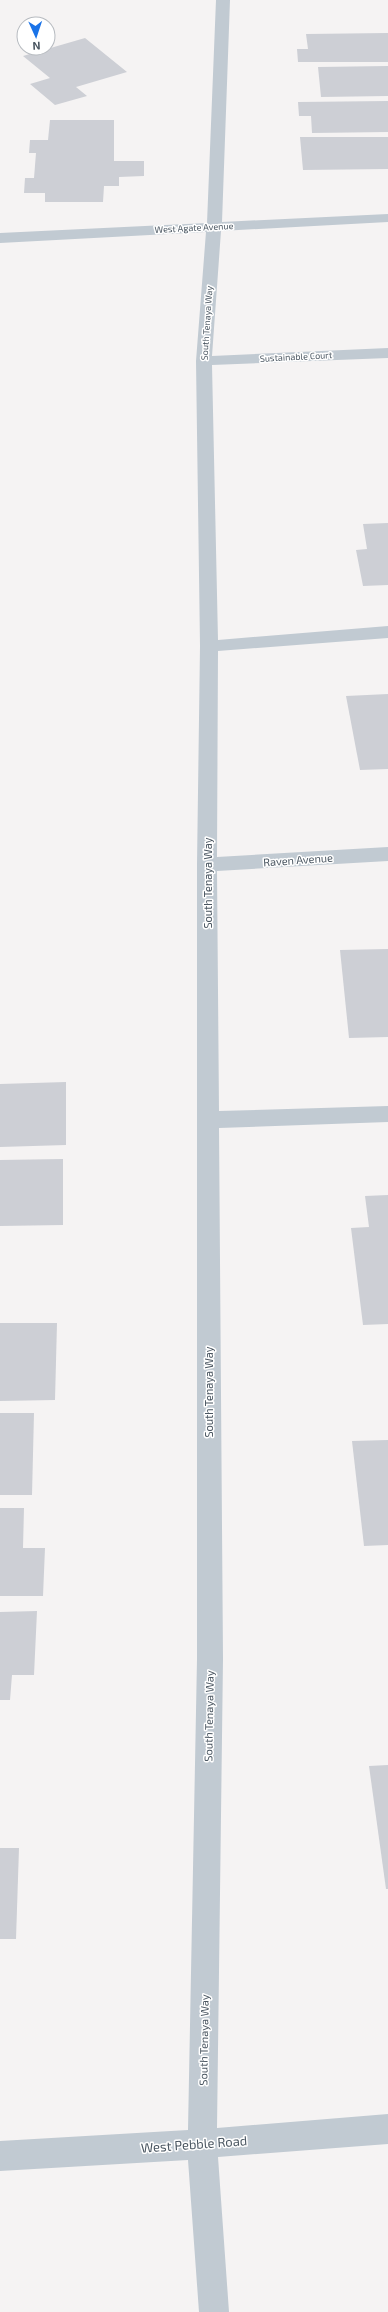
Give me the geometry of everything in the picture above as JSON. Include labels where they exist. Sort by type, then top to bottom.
[{"type":"street","name":"South Tenaya Way","points":[[214,2312],[202,2144],[210,1659],[207,865],[210,646],[204,362],[214,227],[223,0]]},
{"type":"street","name":"West Agate Avenue","points":[[0,238],[388,218]]},
{"type":"street","name":"Sustainable Court","points":[[204,362],[388,353]]},
{"type":"street","points":[[210,646],[388,632]]},
{"type":"street","name":"Raven Avenue","points":[[207,865],[388,854]]},
{"type":"street","points":[[208,1120],[388,1114]]},
{"type":"street","name":"West Pebble Road","points":[[0,2156],[202,2144],[388,2129]]},
{"type":"building","points":[[388,33],[388,62],[298,62],[297,49],[308,49],[306,34]]},
{"type":"building","points":[[85,38],[127,72],[76,87],[87,96],[55,105],[30,84],[50,78],[23,56],[56,56],[56,46]]},
{"type":"building","points":[[388,66],[388,96],[321,97],[318,67]]},
{"type":"building","points":[[388,101],[388,132],[312,133],[311,116],[299,116],[298,102]]},
{"type":"building","points":[[50,120],[114,120],[114,161],[144,161],[144,176],[119,177],[119,186],[104,186],[103,202],[45,202],[45,193],[24,193],[25,178],[34,178],[36,153],[29,153],[30,140],[48,140]]},
{"type":"building","points":[[300,137],[388,137],[388,169],[303,170]]},
{"type":"building","points":[[388,523],[388,585],[363,586],[356,550],[367,549],[363,524]]},
{"type":"building","points":[[388,694],[388,769],[360,770],[346,696]]},
{"type":"building","points":[[388,949],[388,1037],[349,1038],[340,950]]},
{"type":"building","points":[[66,1082],[66,1145],[0,1147],[0,1084]]},
{"type":"building","points":[[63,1159],[63,1225],[0,1226],[0,1160]]},
{"type":"building","points":[[388,1195],[388,1324],[363,1325],[351,1228],[369,1227],[365,1196]]},
{"type":"building","points":[[0,1323],[57,1323],[55,1400],[0,1401]]},
{"type":"building","points":[[0,1413],[34,1413],[32,1495],[0,1495]]},
{"type":"building","points":[[388,1440],[388,1545],[364,1546],[352,1441]]},
{"type":"building","points":[[0,1508],[24,1508],[23,1548],[45,1548],[43,1596],[0,1596]]},
{"type":"building","points":[[37,1611],[34,1675],[12,1675],[10,1700],[0,1700],[0,1612]]},
{"type":"building","points":[[388,1765],[388,1889],[386,1889],[369,1766]]},
{"type":"building","points":[[0,1848],[19,1848],[16,1939],[0,1939]]}]
